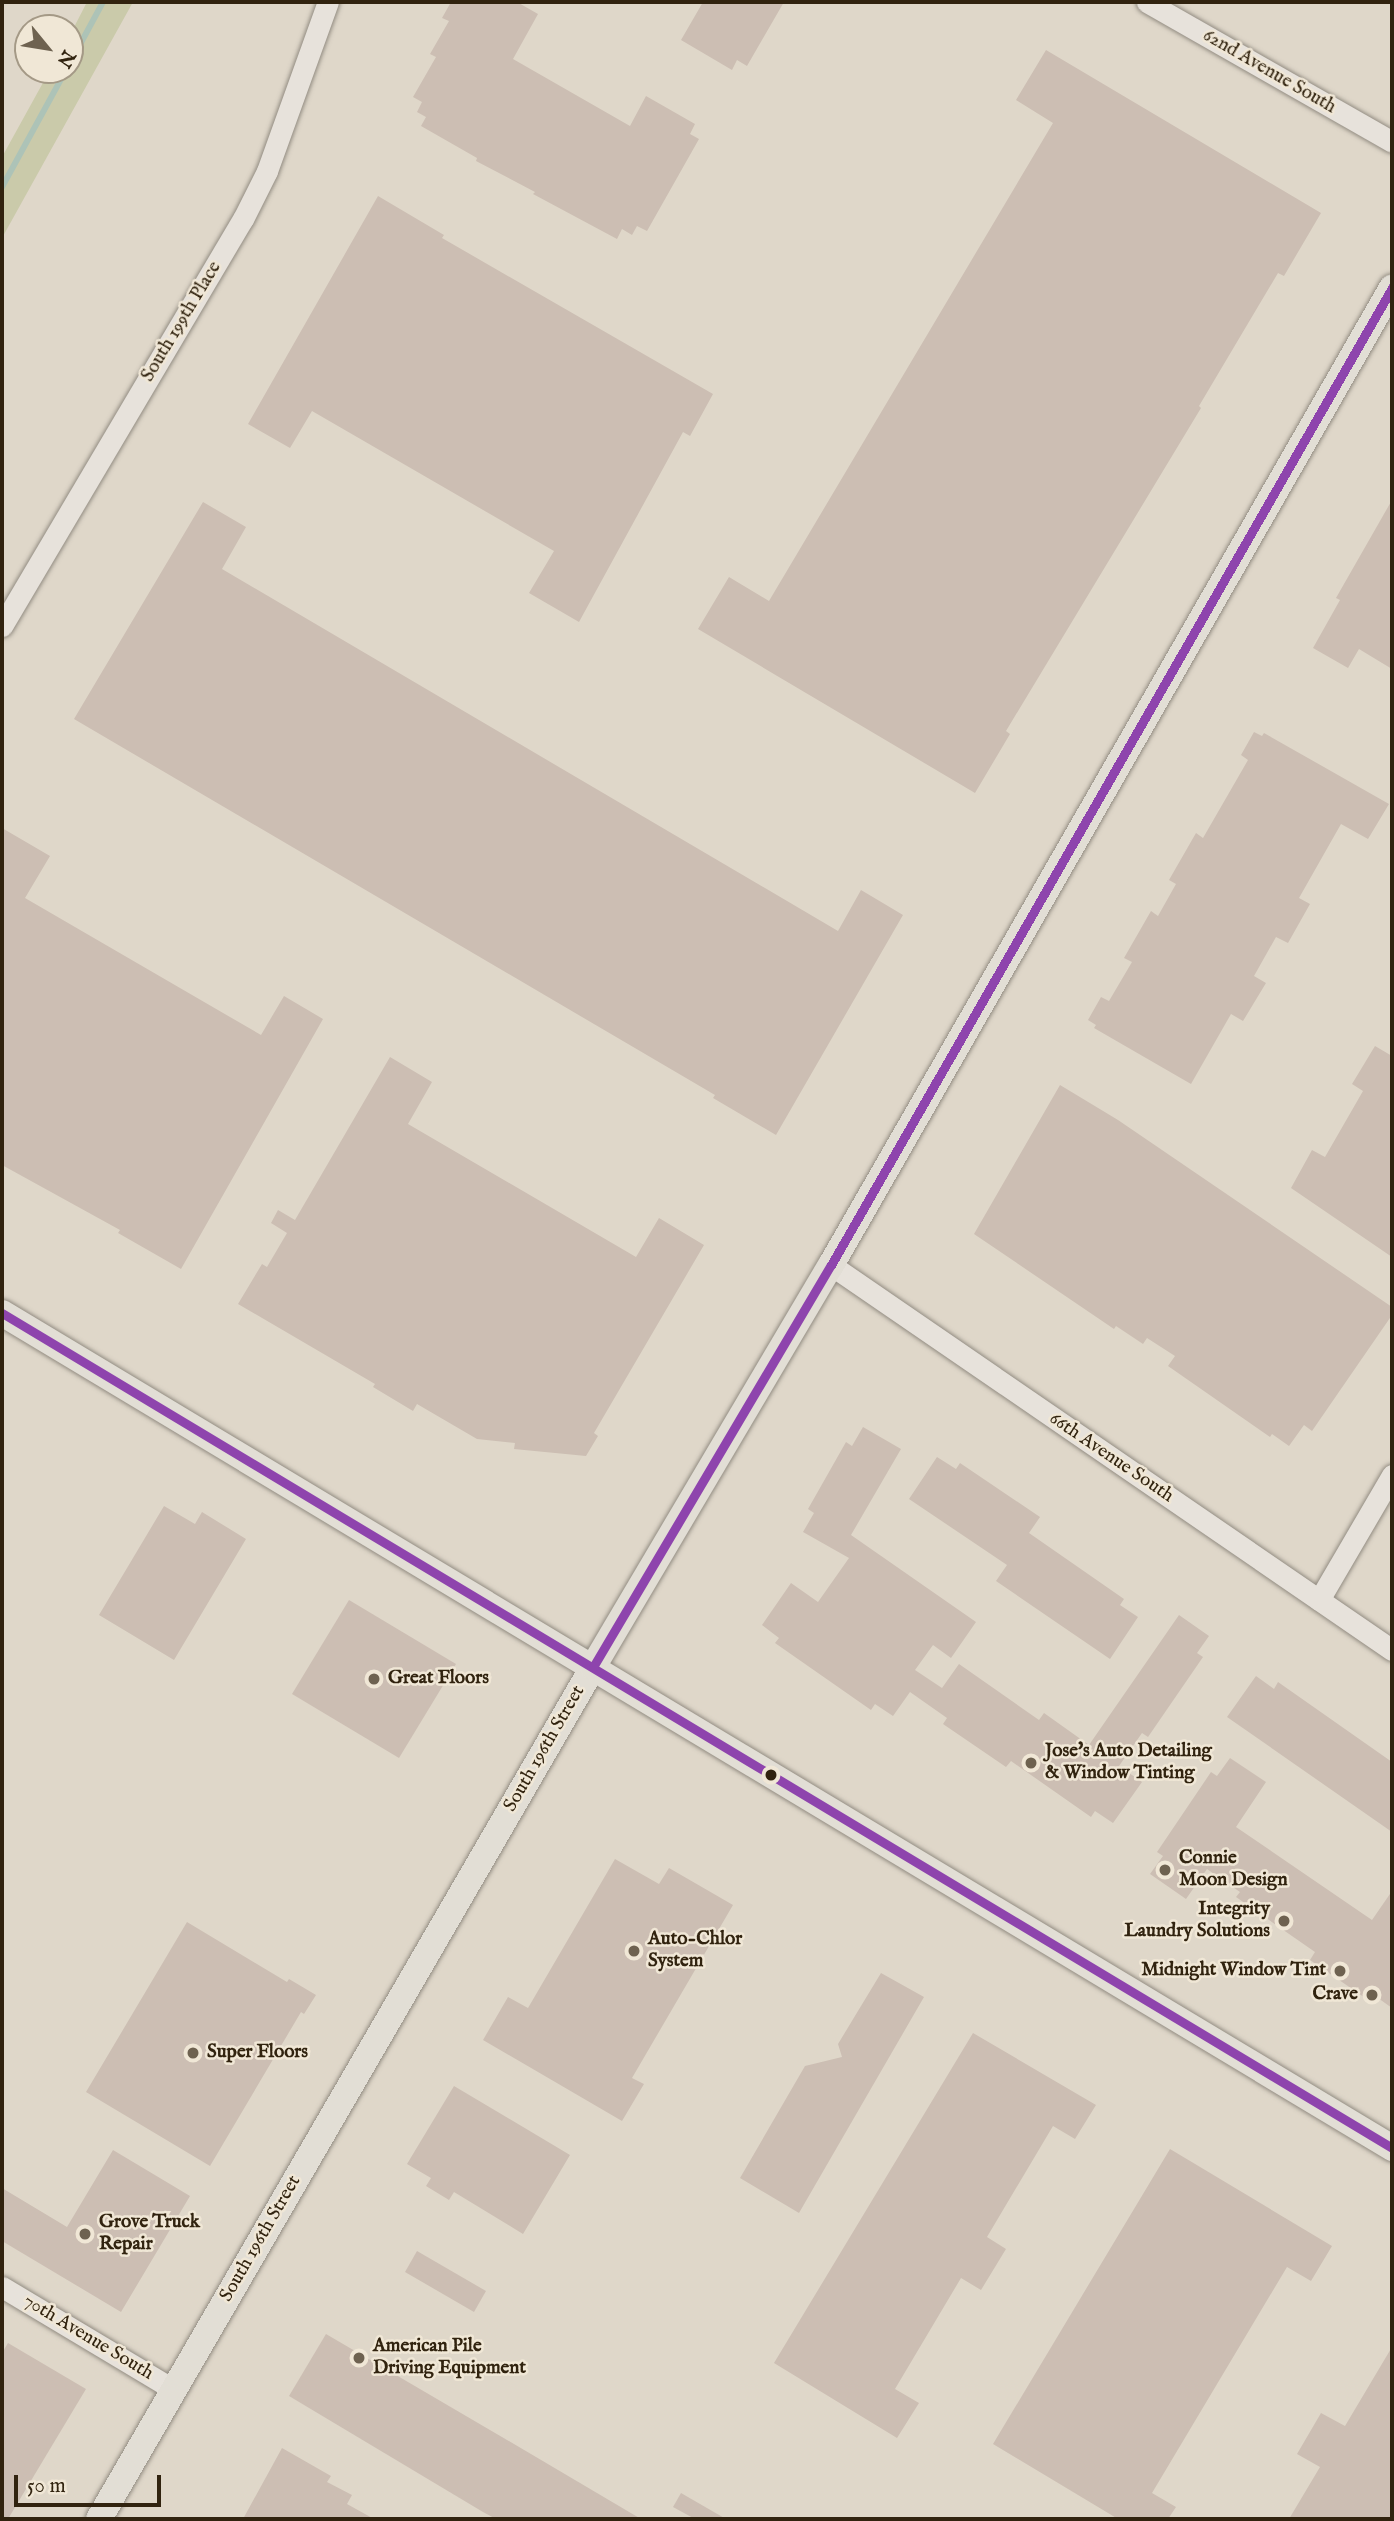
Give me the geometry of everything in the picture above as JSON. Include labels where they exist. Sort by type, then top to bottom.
[{"type":"main road","name":"South 196th Street","points":[[99,2519],[593,1667],[831,1265],[1392,288]]},
{"type":"main road","points":[[2,1312],[1392,2148]]},
{"type":"street","name":"South 199th Place","points":[[2,626],[243,219],[267,171],[328,2]]},
{"type":"street","name":"62nd Avenue South","points":[[1147,2],[1392,142]]},
{"type":"street","name":"66th Avenue South","points":[[831,1265],[1392,1650]]},
{"type":"street","points":[[1320,1600],[1392,1475]]},
{"type":"street","name":"70th Avenue South","points":[[2,2287],[117,2353],[174,2390]]},
{"type":"green space","points":[[87,2],[133,2],[2,238],[2,157],[42,84],[84,84],[84,14],[81,14]]},
{"type":"building","points":[[451,2],[517,2],[538,14],[513,59],[630,126],[646,96],[695,124],[690,134],[699,139],[647,231],[637,226],[632,235],[622,229],[617,239],[533,194],[535,192],[476,161],[477,158],[421,126],[426,117],[417,112],[422,102],[413,97],[436,57],[430,54],[449,21],[442,18]]},
{"type":"building","points":[[703,2],[784,2],[747,66],[737,60],[732,70],[681,40]]},
{"type":"building","points":[[1046,50],[1321,213],[1284,276],[1278,273],[1199,406],[1201,408],[1006,731],[1010,734],[975,793],[698,629],[729,577],[769,601],[1053,123],[1016,100]]},
{"type":"building","points":[[378,196],[444,235],[442,238],[713,394],[690,436],[683,432],[579,622],[529,593],[554,551],[312,411],[290,448],[248,424]]},
{"type":"building","points":[[1392,500],[1392,669],[1359,649],[1348,668],[1313,648],[1340,600],[1336,598]]},
{"type":"building","points":[[203,502],[246,527],[222,569],[838,931],[861,890],[903,915],[776,1135],[713,1098],[715,1095],[74,719]]},
{"type":"building","points":[[1254,732],[1262,736],[1264,733],[1389,804],[1368,839],[1341,824],[1299,898],[1310,904],[1288,943],[1276,937],[1254,976],[1266,983],[1243,1021],[1231,1014],[1191,1084],[1094,1028],[1096,1025],[1088,1020],[1101,997],[1109,1001],[1132,962],[1124,958],[1151,911],[1158,916],[1176,884],[1169,880],[1196,833],[1203,838],[1248,760],[1241,755]]},
{"type":"building","points":[[2,828],[50,856],[25,898],[261,1035],[284,996],[323,1019],[181,1269],[118,1233],[120,1230],[2,1165]]},
{"type":"building","points":[[1375,1046],[1392,1056],[1392,1257],[1291,1188],[1312,1150],[1325,1157],[1363,1091],[1352,1084]]},
{"type":"building","points":[[390,1057],[432,1082],[408,1124],[636,1257],[659,1218],[704,1245],[594,1433],[598,1436],[586,1456],[514,1449],[515,1443],[477,1439],[417,1404],[413,1411],[373,1387],[375,1384],[238,1304],[262,1264],[267,1267],[287,1233],[271,1223],[278,1210],[295,1220]]},
{"type":"building","points":[[1060,1085],[1118,1120],[1392,1307],[1392,1315],[1312,1431],[1304,1425],[1289,1446],[1272,1434],[1270,1437],[1168,1366],[1175,1356],[1147,1338],[1143,1344],[1116,1326],[1114,1329],[974,1234]]},
{"type":"building","points":[[863,1427],[901,1449],[851,1535],[976,1622],[951,1658],[933,1645],[915,1670],[942,1688],[959,1664],[1039,1720],[1044,1713],[1089,1745],[1179,1615],[1209,1636],[1197,1653],[1203,1657],[1148,1737],[1142,1733],[1119,1766],[1142,1782],[1113,1823],[1095,1811],[1091,1817],[1011,1761],[1006,1767],[943,1724],[947,1718],[910,1692],[893,1716],[875,1704],[871,1710],[775,1643],[779,1638],[762,1625],[791,1583],[818,1602],[849,1558],[803,1532],[814,1513],[808,1509],[846,1442],[852,1446]]},
{"type":"building","points":[[937,1457],[956,1469],[960,1463],[1040,1517],[1029,1533],[1124,1599],[1120,1605],[1138,1617],[1110,1659],[996,1581],[1007,1565],[909,1499]]},
{"type":"building","points":[[164,1506],[195,1524],[202,1512],[246,1539],[174,1660],[99,1615]]},
{"type":"building","name":"Great Floors","points":[[349,1600],[456,1664],[399,1758],[292,1694]]},
{"type":"building","points":[[1256,1676],[1274,1689],[1278,1682],[1392,1762],[1392,1832],[1227,1717]]},
{"type":"building","points":[[1230,1758],[1266,1782],[1236,1827],[1372,1920],[1392,1891],[1392,2008],[1378,1998],[1374,2004],[1310,1960],[1315,1952],[1236,1897],[1240,1892],[1207,1869],[1186,1899],[1150,1874],[1163,1856],[1157,1852],[1211,1772],[1217,1776]]},
{"type":"building","name":"Auto-Chlor System","points":[[615,1859],[659,1884],[669,1868],[733,1905],[632,2078],[644,2084],[622,2121],[483,2040],[508,1997],[528,2008]]},
{"type":"building","name":"Super Floors","points":[[187,1922],[287,1982],[289,1979],[316,1995],[304,2014],[301,2012],[210,2166],[86,2092]]},
{"type":"building","points":[[881,1973],[924,1997],[799,2213],[740,2178],[805,2066],[842,2057],[838,2044]]},
{"type":"building","points":[[973,2033],[1096,2105],[1075,2139],[1053,2126],[987,2237],[1006,2249],[981,2290],[961,2278],[895,2389],[919,2403],[897,2438],[774,2363]]},
{"type":"building","points":[[454,2086],[570,2155],[523,2234],[454,2192],[449,2200],[426,2186],[431,2178],[407,2164]]},
{"type":"building","points":[[1170,2149],[1332,2246],[1311,2281],[1287,2267],[1152,2493],[1176,2507],[1168,2519],[1118,2519],[993,2444]]},
{"type":"building","name":"Grove Truck Repair","points":[[113,2150],[190,2196],[121,2312],[2,2241],[2,2188],[67,2227]]},
{"type":"building","points":[[417,2251],[486,2291],[474,2312],[405,2272]]},
{"type":"building","points":[[326,2334],[641,2519],[496,2519],[483,2512],[289,2396]]},
{"type":"building","points":[[8,2343],[86,2389],[8,2519],[2,2519],[2,2353]]},
{"type":"building","points":[[1392,2347],[1392,2519],[1289,2519],[1320,2467],[1297,2454],[1321,2413],[1345,2426]]},
{"type":"building","points":[[282,2448],[331,2476],[327,2482],[352,2495],[347,2504],[374,2519],[243,2519]]},
{"type":"building","points":[[681,2493],[726,2519],[695,2519],[673,2507]]},
{"type":"waterway","points":[[84,37],[103,2]]},
{"type":"waterway","points":[[2,187],[58,84]]},
{"type":"transit line","points":[[593,1667],[831,1265],[1392,288]]},
{"type":"transit line","points":[[2,1313],[1392,2148]]},
{"type":"place","name":"Great Floors","points":[[374,1679]]},
{"type":"place","name":"Jose's Auto Detailing & Window Tinting","points":[[1031,1763]]},
{"type":"place","name":"Connie Moon Design","points":[[1165,1870]]},
{"type":"place","name":"Integrity Laundry Solutions","points":[[1284,1921]]},
{"type":"place","name":"Auto-Chlor System","points":[[634,1951]]},
{"type":"place","name":"Midnight Window Tint","points":[[1340,1971]]},
{"type":"place","name":"Crave","points":[[1372,1995]]},
{"type":"place","name":"Super Floors","points":[[193,2053]]},
{"type":"place","name":"Grove Truck Repair","points":[[85,2234]]},
{"type":"place","name":"American Pile Driving Equipment","points":[[359,2358]]}]
